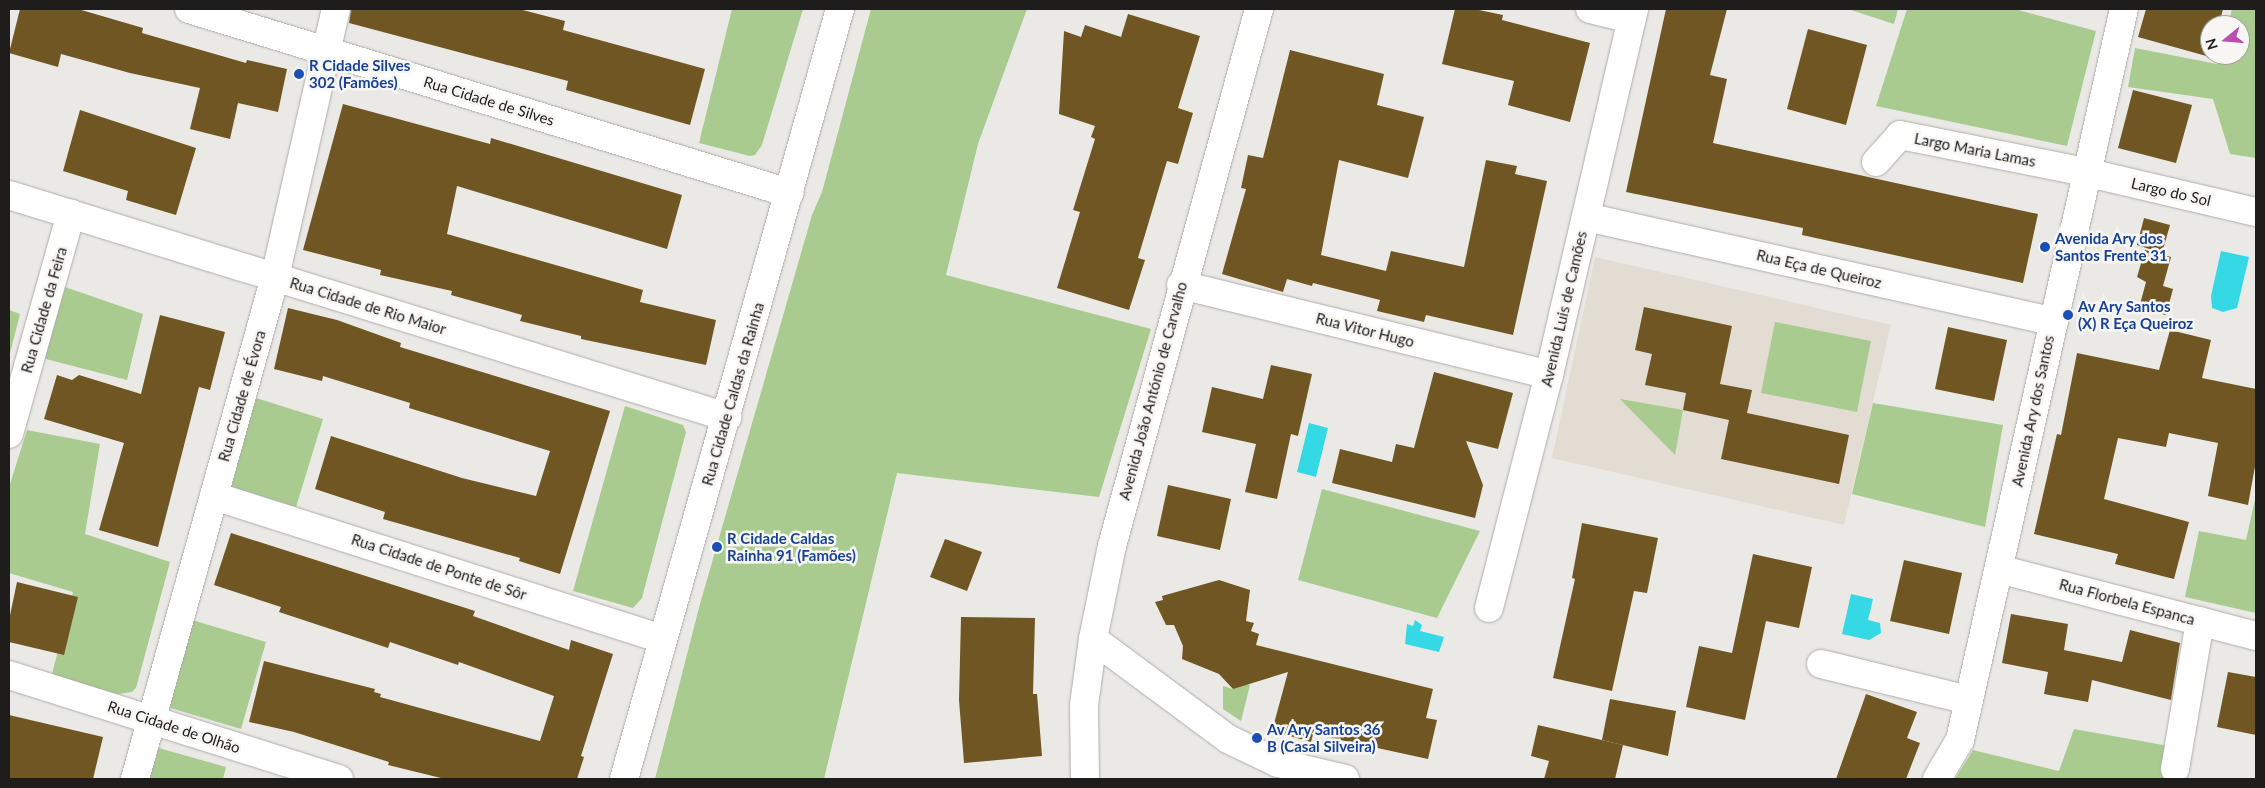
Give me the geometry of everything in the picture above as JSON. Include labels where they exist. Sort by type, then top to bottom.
[{"type":"street","name":"Rua Cidade de Silves","points":[[189,9],[324,52],[789,193]]},
{"type":"street","name":"Rua Cidade de Évora","points":[[135,779],[274,277],[324,52],[336,9]]},
{"type":"street","name":"Rua Cidade Caldas da Rainha","points":[[624,779],[840,9]]},
{"type":"street","name":"Avenida João António de Carvalho","points":[[1085,779],[1084,705],[1093,639],[1112,546],[1181,284],[1259,9]]},
{"type":"street","points":[[1590,9],[1632,14]]},
{"type":"street","name":"Avenida Ary dos Santos","points":[[1937,779],[1960,740],[2085,172],[2124,9]]},
{"type":"street","name":"Avenida Luis de Camões","points":[[1489,608],[1549,375],[1632,14]]},
{"type":"street","name":"Largo Maria Lamas","points":[[1876,162],[1900,135],[2085,172]]},
{"type":"street","name":"Largo do Sol","points":[[2085,172],[2256,212]]},
{"type":"street","name":"Rua Cidade de Rio Maior","points":[[9,195],[727,417]]},
{"type":"street","name":"Rua Cidade da Feira","points":[[9,434],[71,214]]},
{"type":"street","name":"Rua Eça de Queiroz","points":[[1586,217],[2053,321]]},
{"type":"street","name":"Rua Vitor Hugo","points":[[1181,284],[1549,375]]},
{"type":"street","name":"Rua Cidade de Ponte de Sôr","points":[[214,496],[663,639]]},
{"type":"street","name":"Rua Florbela Espanca","points":[[1999,569],[2256,636]]},
{"type":"street","points":[[2175,769],[2200,621]]},
{"type":"street","points":[[1093,639],[1228,738],[1278,763],[1345,779]]},
{"type":"street","points":[[1821,664],[1969,700]]},
{"type":"street","name":"Rua Cidade de Olhão","points":[[9,675],[339,779]]},
{"type":"shaded area","points":[[1595,257],[1891,325],[1844,525],[1552,458]]},
{"type":"green space","points":[[732,9],[803,9],[762,145],[755,155],[750,156],[699,143]]},
{"type":"green space","points":[[871,9],[1027,9],[978,144],[946,275],[1151,329],[1099,497],[897,473],[824,779],[655,779],[700,604],[812,215],[822,192]]},
{"type":"green space","points":[[1848,9],[1898,9],[1894,24]]},
{"type":"green space","points":[[1907,9],[2014,9],[2096,31],[2067,146],[1876,106]]},
{"type":"green space","points":[[2232,9],[2256,9],[2256,158],[2230,154],[2213,99],[2128,87],[2135,48],[2200,61],[2200,65],[2250,65],[2250,15],[2230,15]]},
{"type":"green space","points":[[62,286],[143,314],[127,380],[42,358]]},
{"type":"green space","points":[[9,310],[20,314],[9,357]]},
{"type":"green space","points":[[1775,322],[1871,341],[1857,412],[1761,393]]},
{"type":"green space","points":[[256,398],[323,419],[296,507],[229,486]]},
{"type":"green space","points":[[1620,399],[1683,410],[1675,455]]},
{"type":"green space","points":[[1873,403],[2003,425],[1985,527],[1852,494]]},
{"type":"green space","points":[[625,406],[683,425],[686,432],[642,598],[633,608],[573,591]]},
{"type":"green space","points":[[27,430],[100,444],[85,534],[170,562],[136,688],[132,692],[118,694],[51,678],[73,592],[9,573],[9,487]]},
{"type":"green space","points":[[1322,489],[1480,531],[1437,618],[1298,580]]},
{"type":"green space","points":[[2256,495],[2256,613],[2185,597],[2199,531],[2246,540]]},
{"type":"green space","points":[[192,620],[266,642],[241,729],[167,707]]},
{"type":"green space","points":[[1244,683],[1250,685],[1241,721],[1223,709],[1223,686],[1233,689]]},
{"type":"green space","points":[[2074,729],[2191,750],[2185,779],[1955,779],[1973,750],[2059,771]]},
{"type":"green space","points":[[155,747],[226,767],[223,779],[146,779]]},
{"type":"water","points":[[2221,251],[2249,257],[2237,308],[2223,312],[2212,308],[2211,296]]},
{"type":"water","points":[[1309,423],[1328,428],[1316,477],[1297,472]]},
{"type":"water","points":[[1851,594],[1873,599],[1868,620],[1880,623],[1881,633],[1869,640],[1842,634]]},
{"type":"water","points":[[1415,620],[1422,625],[1420,631],[1444,637],[1439,652],[1405,644],[1407,624],[1413,626]]},
{"type":"building","points":[[20,9],[78,9],[143,28],[142,33],[246,63],[247,60],[287,69],[278,112],[238,103],[230,139],[190,129],[200,88],[130,73],[61,54],[58,67],[9,53]]},
{"type":"building","points":[[351,9],[519,9],[565,21],[563,30],[705,69],[690,125],[566,90],[568,81],[349,23]]},
{"type":"building","points":[[1455,9],[1474,9],[1503,15],[1502,20],[1590,43],[1570,122],[1508,105],[1514,81],[1442,64]]},
{"type":"building","points":[[1666,9],[1727,9],[1710,75],[1727,79],[1713,143],[2038,214],[2023,283],[1802,235],[1803,228],[1626,192]]},
{"type":"building","points":[[2146,9],[2223,9],[2222,15],[2200,15],[2200,54],[2138,37]]},
{"type":"building","points":[[1128,14],[1200,36],[1178,108],[1193,113],[1178,164],[1167,161],[1138,258],[1145,260],[1129,310],[1057,288],[1080,212],[1073,210],[1095,139],[1091,137],[1095,126],[1059,114],[1064,31],[1081,37],[1085,25],[1121,37]]},
{"type":"building","points":[[1808,29],[1867,45],[1846,125],[1787,109]]},
{"type":"building","points":[[1290,50],[1384,74],[1377,105],[1424,117],[1408,178],[1339,160],[1321,255],[1386,271],[1391,251],[1464,267],[1486,160],[1517,166],[1515,174],[1547,181],[1513,335],[1426,315],[1424,322],[1377,311],[1380,300],[1313,283],[1312,286],[1287,279],[1283,292],[1222,274],[1246,189],[1241,188],[1248,155],[1263,158]]},
{"type":"building","points":[[2133,90],[2192,105],[2176,163],[2118,148]]},
{"type":"building","points":[[343,104],[490,144],[491,138],[682,195],[667,249],[457,186],[447,234],[643,290],[640,302],[716,320],[706,365],[581,339],[581,336],[520,321],[522,315],[451,295],[452,291],[380,275],[381,270],[303,250]]},
{"type":"building","points":[[80,110],[196,148],[176,215],[126,200],[128,191],[63,171]]},
{"type":"building","points":[[2144,218],[2170,225],[2162,253],[2137,245]]},
{"type":"building","points":[[2145,250],[2171,257],[2163,286],[2173,289],[2166,315],[2139,308],[2146,282],[2137,277]]},
{"type":"building","points":[[1644,307],[1732,326],[1720,384],[1752,390],[1747,413],[1849,435],[1839,484],[1721,459],[1729,420],[1683,410],[1686,393],[1645,385],[1652,354],[1635,350]]},
{"type":"building","points":[[288,308],[337,320],[401,343],[400,347],[610,411],[560,574],[519,561],[520,558],[383,519],[385,512],[315,489],[331,436],[462,478],[536,496],[550,451],[409,408],[410,403],[323,376],[322,381],[274,369]]},
{"type":"building","points":[[160,315],[225,332],[210,390],[199,387],[158,547],[99,530],[124,443],[44,419],[57,375],[72,380],[79,375],[141,394]]},
{"type":"building","points":[[1948,327],[2007,340],[1994,401],[1935,389]]},
{"type":"building","points":[[2170,330],[2211,340],[2202,378],[2256,389],[2256,461],[2248,505],[2208,496],[2218,443],[2169,433],[2166,447],[2118,438],[2104,499],[2189,522],[2174,579],[2115,564],[2118,554],[2034,534],[2057,434],[2061,435],[2077,353],[2159,370]]},
{"type":"building","points":[[1271,365],[1312,374],[1298,436],[1291,434],[1277,499],[1245,492],[1256,444],[1202,432],[1212,387],[1263,399]]},
{"type":"building","points":[[1434,372],[1513,393],[1498,449],[1466,441],[1483,485],[1475,518],[1332,483],[1340,449],[1392,462],[1396,444],[1414,448]]},
{"type":"building","points":[[1168,485],[1231,499],[1220,550],[1157,536]]},
{"type":"building","points":[[1582,523],[1658,538],[1647,593],[1634,591],[1612,691],[1553,678],[1575,579],[1572,578]]},
{"type":"building","points":[[231,533],[475,611],[473,616],[569,650],[571,640],[613,654],[581,756],[584,757],[577,779],[445,779],[388,765],[389,762],[294,732],[249,722],[264,661],[375,689],[374,692],[381,694],[380,697],[540,741],[554,696],[459,662],[458,665],[390,642],[388,648],[279,612],[281,607],[214,585]]},
{"type":"building","points":[[945,539],[982,552],[967,591],[930,577]]},
{"type":"building","points":[[1753,554],[1812,567],[1799,628],[1766,621],[1745,720],[1686,707],[1699,646],[1732,653]]},
{"type":"building","points":[[1904,560],[1962,573],[1949,634],[1890,621]]},
{"type":"building","points":[[1219,580],[1250,590],[1246,621],[1254,623],[1251,631],[1259,634],[1256,645],[1433,689],[1426,718],[1437,720],[1428,759],[1313,734],[1311,742],[1272,731],[1288,672],[1233,689],[1219,674],[1182,659],[1183,646],[1174,625],[1166,625],[1155,602],[1163,600],[1162,596]]},
{"type":"building","points":[[17,582],[78,597],[64,655],[9,642],[9,620]]},
{"type":"building","points":[[2011,614],[2068,624],[2064,650],[2122,662],[2130,630],[2180,643],[2171,700],[2092,680],[2088,702],[2044,694],[2048,672],[2002,663]]},
{"type":"building","points":[[961,617],[1035,618],[1033,694],[1037,694],[1042,756],[964,763],[959,700]]},
{"type":"building","points":[[2228,672],[2256,677],[2256,735],[2217,727]]},
{"type":"building","points":[[1866,694],[1917,712],[1907,738],[1920,743],[1906,779],[1836,779]]},
{"type":"building","points":[[1610,699],[1676,711],[1668,756],[1602,740]]},
{"type":"building","points":[[9,715],[103,737],[93,779],[9,779]]},
{"type":"building","points":[[1538,725],[1623,745],[1615,779],[1544,779],[1549,761],[1531,756]]},
{"type":"place","name":"R Cidade Silves 302 (Famões)","points":[[299,74]]},
{"type":"place","name":"Avenida Ary dos Santos Frente 31","points":[[2045,247]]},
{"type":"place","name":"Av Ary Santos (X) R Eça Queiroz","points":[[2068,315]]},
{"type":"place","name":"R Cidade Caldas Rainha 91 (Famões)","points":[[717,547]]},
{"type":"place","name":"Av Ary Santos 36 B (Casal Silveira)","points":[[1257,738]]}]
